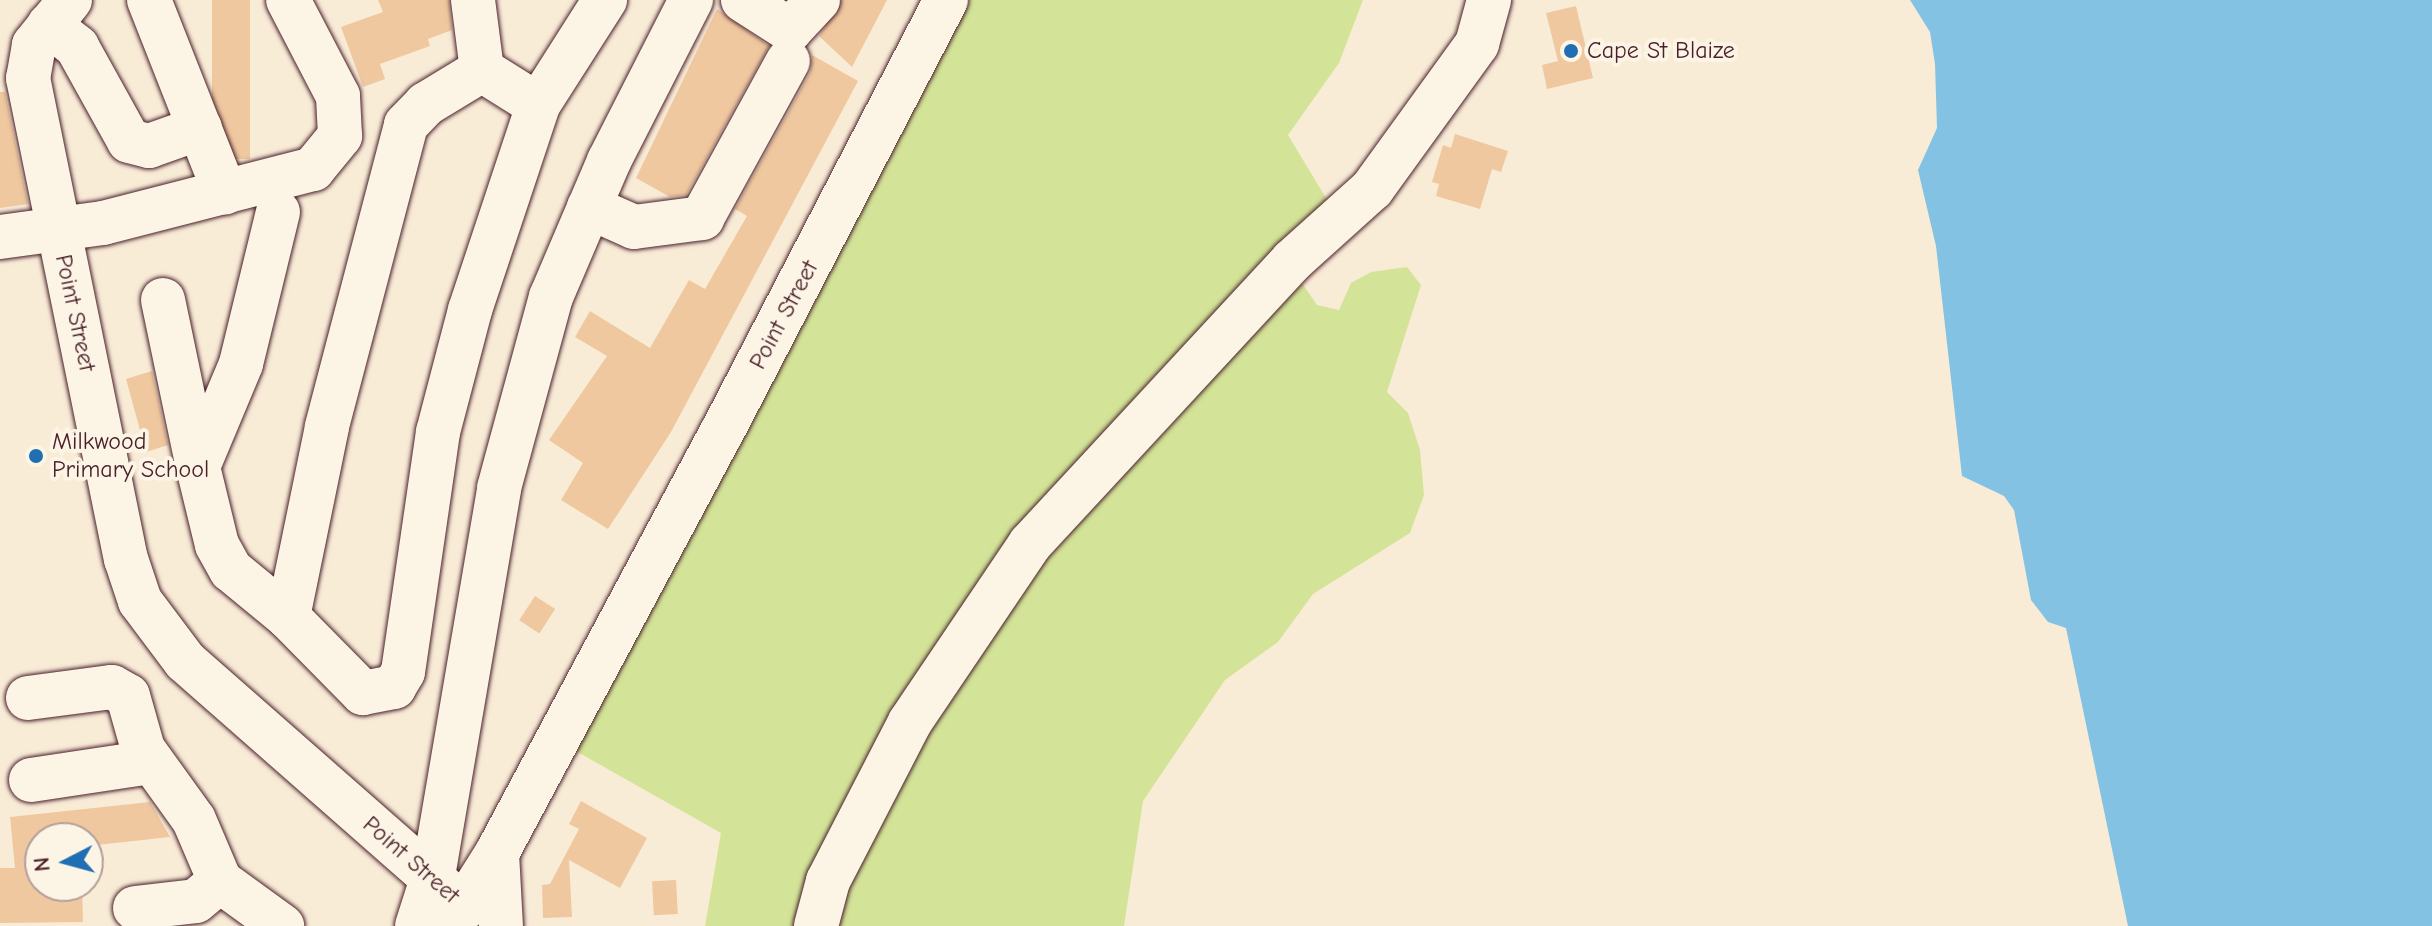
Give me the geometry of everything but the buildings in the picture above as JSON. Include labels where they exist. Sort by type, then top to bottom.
[{"type":"street","points":[[149,0],[225,193]]},
{"type":"street","points":[[473,0],[482,70]]},
{"type":"street","points":[[163,300],[217,545],[231,570],[288,617],[363,693],[394,687],[414,610],[438,432],[470,310],[538,105],[605,0]]},
{"type":"street","points":[[409,926],[417,864],[499,488],[551,297],[589,207],[691,0]]},
{"type":"street","points":[[743,0],[790,30],[818,0]]},
{"type":"street","name":"Point Street","points":[[60,12],[34,45],[28,78],[140,601],[185,661],[417,864],[473,920],[497,853],[946,0]]},
{"type":"street","points":[[816,926],[828,881],[910,722],[1030,544],[1292,261],[1372,189],[1477,44],[1489,0]]},
{"type":"street","points":[[0,237],[59,231],[225,193],[313,169],[340,136],[338,96],[299,5]]},
{"type":"street","points":[[60,12],[129,141],[149,146],[200,128]]},
{"type":"street","points":[[589,207],[634,227],[702,218],[788,61]]},
{"type":"street","points":[[482,70],[538,105]]},
{"type":"street","points":[[288,617],[327,427],[406,125],[426,104],[482,70]]},
{"type":"street","points":[[198,467],[241,364],[278,212]]},
{"type":"street","points":[[28,698],[121,690],[151,762],[194,820],[220,881],[282,926]]},
{"type":"street","points":[[31,780],[151,762]]},
{"type":"street","points":[[417,864],[417,926]]},
{"type":"street","points":[[135,908],[196,901],[220,881]]},
{"type":"green space","points":[[964,0],[1363,0],[1339,63],[1288,135],[1332,208],[1066,484],[803,926],[705,926],[721,833],[574,750],[668,580]]},
{"type":"green space","points":[[1407,267],[1421,285],[1387,392],[1408,413],[1420,450],[1424,495],[1410,533],[1313,594],[1278,642],[1225,680],[1143,801],[1124,926],[824,926],[896,772],[1021,590],[1078,521],[1300,280],[1317,305],[1339,310],[1351,283],[1371,272]]},
{"type":"water","points":[[1910,0],[2432,0],[2432,926],[2128,926],[2066,628],[2048,622],[2031,600],[2014,510],[2004,496],[1962,476],[1936,246],[1918,170],[1937,128],[1935,64],[1930,32]]},
{"type":"place","name":"Cape St Blaize","points":[[1571,51]]},
{"type":"place","name":"Milkwood Primary School","points":[[36,456]]}]
